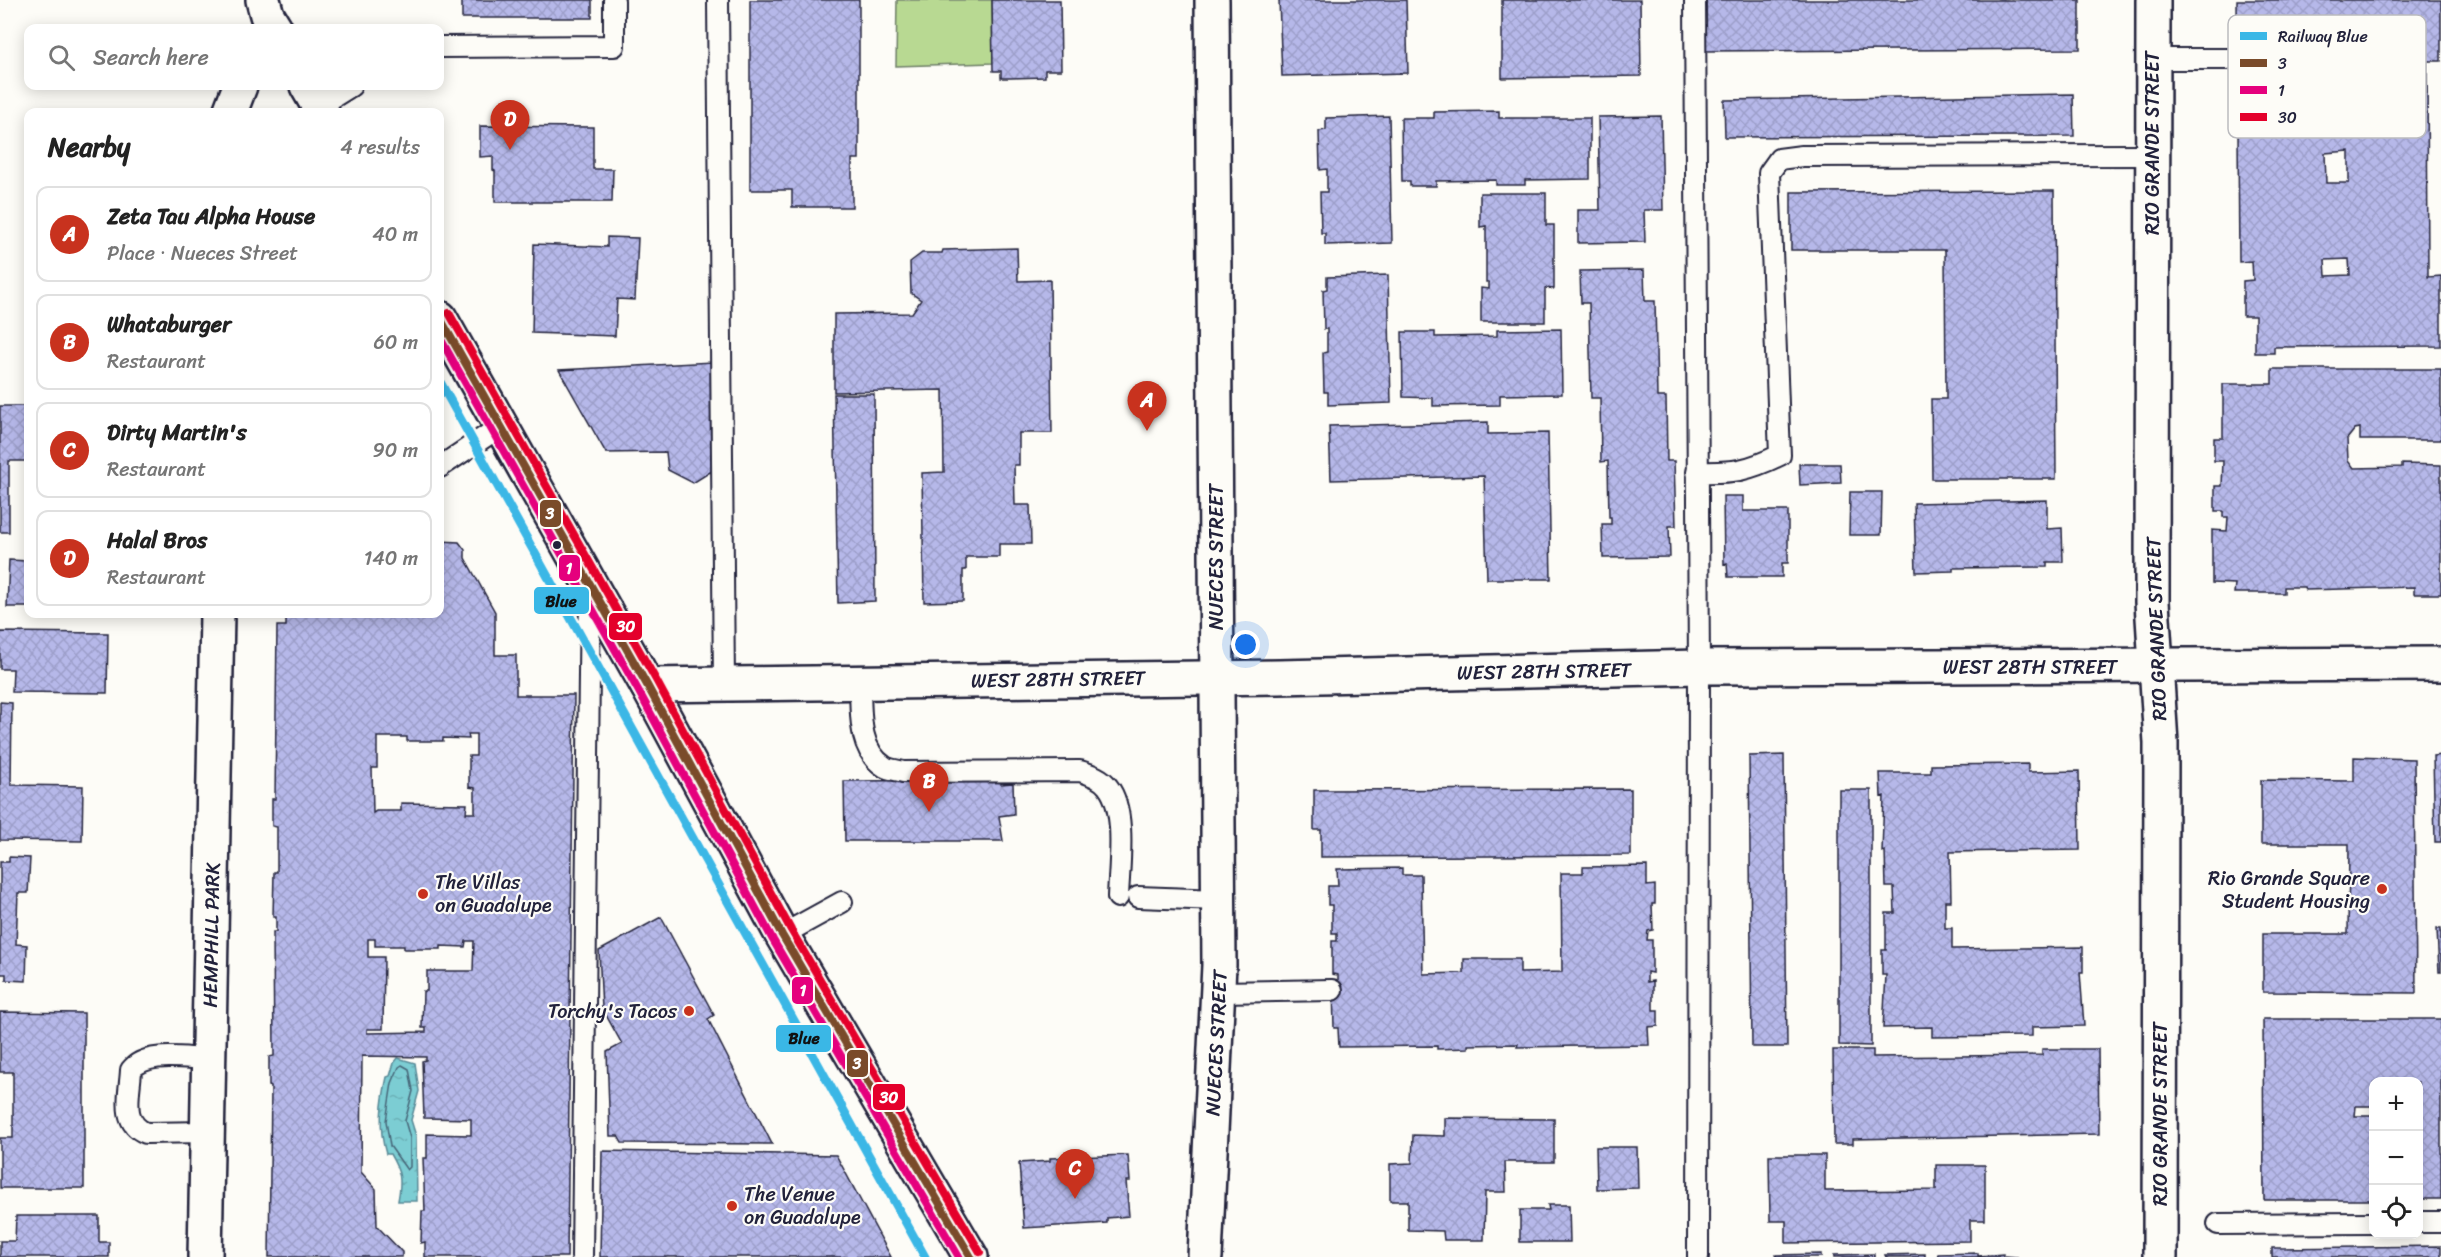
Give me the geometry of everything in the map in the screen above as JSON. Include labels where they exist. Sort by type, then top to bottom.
[{"type":"street","name":"NUECES STREET","points":[[1205,1257],[1219,992],[1212,0]]},
{"type":"street","name":"RIO GRANDE STREET","points":[[2153,0],[2152,602],[2161,743],[2160,1257]]},
{"type":"street","points":[[232,108],[238,90]]},
{"type":"street","points":[[444,325],[647,685],[782,936],[971,1257]]},
{"type":"street","name":"HEMPHILL PARK","points":[[205,1257],[217,618]]},
{"type":"street","name":"WEST 28TH STREET","points":[[647,685],[1699,668],[2441,664]]},
{"type":"lane","points":[[444,47],[614,46],[614,0]]},
{"type":"lane","points":[[718,0],[724,685]]},
{"type":"lane","points":[[1695,0],[1699,668],[1698,1257]]},
{"type":"lane","points":[[2153,59],[2228,59]]},
{"type":"lane","points":[[316,101],[342,90]]},
{"type":"lane","points":[[1697,472],[1720,473],[1751,469],[1780,455],[1769,173],[1779,159],[1802,156],[2152,155]]},
{"type":"lane","points":[[444,464],[501,426]]},
{"type":"lane","points":[[582,1257],[590,583]]},
{"type":"lane","points":[[860,681],[861,720],[866,741],[874,758],[886,768],[903,772],[1080,771],[1093,776],[1107,784],[1115,798],[1128,897],[1219,900]]},
{"type":"lane","points":[[782,936],[842,902]]},
{"type":"lane","points":[[1219,992],[1332,990]]},
{"type":"lane","points":[[207,1132],[146,1133],[136,1129],[130,1122],[129,1112],[131,1070],[135,1065],[147,1059],[209,1059]]},
{"type":"lane","points":[[2423,1222],[2441,1222]]},
{"type":"lane","points":[[2218,1224],[2369,1223]]},
{"type":"green space","points":[[897,0],[992,0],[993,63],[896,66]]},
{"type":"water","points":[[398,1058],[415,1063],[419,1091],[411,1120],[416,1136],[417,1201],[398,1201],[400,1176],[390,1154],[386,1154],[382,1134],[381,1116],[387,1077],[390,1076]]},
{"type":"building","points":[[462,0],[592,0],[592,18],[462,18]]},
{"type":"building","points":[[750,0],[859,0],[859,159],[852,159],[852,207],[792,207],[792,190],[750,190]]},
{"type":"building","points":[[992,0],[1060,0],[1061,70],[1045,70],[1045,77],[1011,78],[1001,78],[1001,71],[993,71]]},
{"type":"building","points":[[1279,0],[1406,0],[1408,73],[1282,76]]},
{"type":"building","points":[[1502,0],[1640,0],[1641,76],[1502,78]]},
{"type":"building","points":[[1702,0],[2080,0],[2080,49],[1702,51]]},
{"type":"building","points":[[2237,0],[2441,0],[2441,61],[2427,61],[2428,277],[2441,276],[2441,346],[2274,347],[2274,353],[2255,353],[2255,316],[2243,316],[2243,281],[2253,280],[2252,261],[2239,262],[2238,138],[2426,138],[2426,15],[2237,15]],"holes":[[[2349,151],[2349,183],[2326,183],[2325,153]],[[2349,259],[2350,275],[2326,276],[2325,260]]]},
{"type":"building","points":[[2073,94],[2074,136],[1725,137],[1724,100]]},
{"type":"building","points":[[1499,111],[1499,118],[1590,118],[1590,179],[1525,180],[1525,185],[1496,185],[1496,180],[1436,181],[1436,186],[1410,186],[1410,181],[1402,181],[1401,118],[1434,118],[1434,112]]},
{"type":"building","points":[[1389,116],[1392,243],[1325,245],[1325,233],[1321,233],[1320,192],[1327,192],[1327,169],[1320,170],[1319,131],[1326,130],[1326,118]]},
{"type":"building","points":[[1661,116],[1663,210],[1644,210],[1645,242],[1578,243],[1578,210],[1600,210],[1598,117]]},
{"type":"building","points":[[480,126],[593,127],[593,169],[613,169],[612,202],[495,202],[493,156],[480,157]]},
{"type":"building","points":[[2054,191],[2056,479],[1932,479],[1931,399],[1946,399],[1945,250],[1791,250],[1791,192]]},
{"type":"building","points":[[1480,193],[1546,193],[1546,225],[1554,225],[1554,289],[1545,288],[1545,322],[1481,322],[1481,288],[1489,289],[1489,282],[1486,282],[1486,226],[1480,227]]},
{"type":"building","points":[[607,237],[638,238],[635,300],[617,299],[615,336],[532,333],[534,244],[607,247]]},
{"type":"building","points":[[1017,248],[1018,281],[1050,280],[1052,433],[1019,433],[1019,465],[1014,465],[1015,505],[1030,505],[1031,544],[999,544],[999,557],[966,557],[966,570],[963,570],[963,601],[924,602],[922,473],[944,472],[943,390],[834,392],[834,314],[912,313],[921,300],[911,293],[910,262],[922,253],[942,253],[943,250]]},
{"type":"building","points":[[1644,270],[1645,301],[1655,301],[1657,397],[1666,397],[1667,461],[1674,461],[1676,526],[1669,526],[1670,557],[1603,558],[1602,524],[1611,524],[1608,461],[1601,462],[1600,398],[1591,398],[1589,303],[1581,303],[1580,271]]},
{"type":"building","points":[[1388,275],[1391,403],[1328,405],[1328,392],[1324,392],[1323,353],[1327,352],[1323,290],[1327,289],[1327,277]]},
{"type":"building","points":[[1561,329],[1562,394],[1500,395],[1500,405],[1433,406],[1433,398],[1403,397],[1402,332],[1435,332],[1435,337],[1497,336],[1497,330]]},
{"type":"building","points":[[713,362],[718,467],[693,483],[668,470],[666,452],[606,453],[559,370]]},
{"type":"building","points":[[2272,369],[2441,369],[2441,440],[2360,440],[2360,428],[2355,429],[2347,439],[2348,460],[2354,468],[2402,467],[2402,464],[2441,465],[2441,594],[2414,594],[2414,587],[2306,590],[2305,587],[2284,587],[2284,593],[2234,593],[2235,584],[2212,583],[2212,530],[2227,531],[2228,517],[2223,517],[2223,511],[2215,511],[2215,486],[2222,486],[2223,461],[2214,461],[2214,438],[2223,438],[2223,384],[2272,384]]},
{"type":"building","points":[[834,394],[874,394],[875,601],[838,603]]},
{"type":"building","points":[[0,406],[24,406],[24,461],[9,461],[9,532],[0,532]]},
{"type":"building","points":[[1488,422],[1488,434],[1548,433],[1551,579],[1487,579],[1484,476],[1331,480],[1329,426]]},
{"type":"building","points":[[1799,464],[1840,464],[1841,483],[1800,485]]},
{"type":"building","points":[[1850,492],[1882,492],[1881,535],[1849,535]]},
{"type":"building","points":[[1723,496],[1743,496],[1743,511],[1788,511],[1788,563],[1782,563],[1782,577],[1728,577],[1727,563],[1724,564]]},
{"type":"building","points":[[2047,500],[2047,529],[2062,528],[2063,562],[2047,562],[2047,567],[1953,568],[1953,571],[1916,572],[1914,503]]},
{"type":"building","name":"The Villas on Guadalupe","points":[[444,541],[459,542],[465,550],[465,558],[495,612],[495,655],[516,655],[516,695],[574,695],[567,1257],[425,1257],[425,1242],[421,1243],[422,1211],[425,1211],[423,1158],[427,1158],[427,1134],[471,1135],[471,1119],[424,1118],[422,1061],[426,1060],[426,1057],[362,1056],[361,1172],[376,1189],[377,1226],[402,1252],[402,1257],[269,1257],[271,1087],[269,1086],[269,1057],[274,1056],[273,932],[276,932],[276,917],[273,917],[274,872],[277,872],[277,827],[272,826],[272,799],[275,799],[277,626],[286,626],[286,618],[444,618]],"holes":[[[468,734],[476,734],[476,756],[469,756],[469,787],[475,788],[475,813],[466,813],[467,804],[401,803],[401,811],[373,813],[372,768],[377,768],[377,737],[407,737],[407,741],[443,741],[443,738],[469,739]],[[368,939],[375,939],[375,946],[404,946],[404,949],[465,947],[466,941],[474,941],[473,971],[427,971],[427,991],[423,991],[422,1028],[426,1028],[426,1032],[367,1033],[367,1029],[383,1029],[384,957],[368,957]]]},
{"type":"building","points":[[9,560],[24,561],[24,607],[7,607]]},
{"type":"building","points":[[0,632],[108,633],[107,693],[12,692],[13,669],[0,669]]},
{"type":"building","points":[[0,702],[12,703],[11,785],[83,786],[82,841],[0,840]]},
{"type":"building","points":[[1784,755],[1787,1047],[1752,1047],[1749,756]]},
{"type":"building","points":[[2441,755],[2441,842],[2435,842],[2433,756]]},
{"type":"building","name":"Rio Grande Square Student Housing","points":[[2354,757],[2414,759],[2416,993],[2263,992],[2263,934],[2348,934],[2349,844],[2261,844],[2261,780],[2354,781]]},
{"type":"building","points":[[2028,764],[2028,772],[2079,771],[2080,850],[1950,852],[1951,901],[1945,901],[1945,928],[1952,928],[1952,949],[2083,947],[2083,972],[2080,972],[2084,1026],[2032,1027],[2032,1036],[1932,1037],[1932,1027],[1883,1028],[1886,975],[1882,975],[1882,950],[1886,950],[1886,913],[1895,913],[1894,887],[1886,887],[1885,851],[1882,852],[1884,796],[1881,797],[1880,773],[1931,773],[1931,765]]},
{"type":"building","points":[[1001,780],[1001,784],[1013,783],[1014,814],[999,816],[1003,841],[845,841],[844,781]]},
{"type":"building","points":[[1631,789],[1631,855],[1321,857],[1321,830],[1314,830],[1314,790]]},
{"type":"building","points":[[1839,790],[1871,790],[1871,1046],[1839,1045]]},
{"type":"building","points":[[9,857],[30,858],[28,893],[18,893],[16,944],[27,945],[26,981],[6,980],[6,974],[0,974],[0,862],[9,862]]},
{"type":"building","points":[[1647,866],[1647,886],[1655,885],[1655,904],[1652,904],[1653,930],[1648,931],[1647,940],[1652,940],[1652,973],[1647,972],[1647,982],[1653,981],[1653,1010],[1658,1010],[1658,1026],[1648,1027],[1649,1045],[1517,1047],[1518,1044],[1468,1045],[1468,1048],[1437,1049],[1437,1046],[1339,1047],[1338,1028],[1334,1028],[1333,985],[1338,985],[1338,975],[1332,974],[1332,941],[1337,941],[1337,933],[1332,933],[1332,905],[1328,905],[1328,886],[1338,886],[1337,869],[1402,868],[1402,875],[1421,875],[1423,974],[1464,973],[1464,959],[1520,959],[1520,973],[1562,972],[1561,873],[1583,873],[1583,867]]},
{"type":"building","points":[[661,917],[714,1015],[708,1019],[772,1144],[622,1143],[618,1136],[610,1136],[607,1052],[622,1044],[602,1008],[599,951]]},
{"type":"building","points":[[2437,929],[2441,929],[2441,972],[2439,972]]},
{"type":"building","points":[[0,1012],[84,1013],[84,1188],[0,1188],[0,1138],[13,1138],[13,1072],[0,1072]]},
{"type":"building","points":[[2263,1019],[2441,1019],[2441,1199],[2423,1199],[2423,1077],[2369,1077],[2369,1106],[2356,1106],[2355,1116],[2369,1116],[2369,1200],[2264,1200]]},
{"type":"building","points":[[2042,1049],[2098,1049],[2099,1134],[1853,1139],[1853,1144],[1834,1144],[1833,1050],[1873,1050],[1873,1057],[2042,1055]]},
{"type":"building","points":[[1445,1118],[1554,1119],[1554,1162],[1505,1162],[1506,1192],[1485,1192],[1484,1240],[1444,1240],[1443,1231],[1408,1230],[1408,1201],[1390,1201],[1390,1164],[1412,1163],[1413,1135],[1445,1136]]},
{"type":"building","points":[[1596,1147],[1637,1147],[1638,1188],[1597,1189]]},
{"type":"building","name":"The Venue on Guadalupe","points":[[602,1151],[836,1155],[891,1257],[600,1257]]},
{"type":"building","points":[[1128,1155],[1130,1181],[1126,1181],[1129,1216],[1107,1218],[1107,1223],[1024,1228],[1019,1163],[1050,1161],[1050,1158]]},
{"type":"building","points":[[1769,1155],[1825,1155],[1825,1191],[1936,1190],[1936,1165],[1985,1165],[1985,1220],[1970,1220],[1970,1241],[1786,1243],[1786,1221],[1770,1221]]},
{"type":"building","points":[[1548,1205],[1569,1205],[1570,1242],[1520,1242],[1520,1210],[1549,1210]]},
{"type":"building","points":[[16,1216],[99,1216],[99,1242],[109,1242],[109,1257],[0,1257],[0,1241],[15,1241]]},
{"type":"building","points":[[2441,1246],[2441,1257],[2272,1257],[2272,1248]]},
{"type":"building","points":[[1978,1253],[1978,1256],[2003,1254],[2003,1256],[2018,1257],[1937,1257],[1938,1254]]},
{"type":"building","points":[[1821,1254],[1821,1257],[1776,1257],[1776,1255]]},
{"type":"building","points":[[1874,1254],[1874,1257],[1834,1257],[1834,1255]]},
{"type":"building","points":[[1925,1254],[1925,1257],[1886,1257],[1885,1255]]},
{"type":"rail line","name":"Blue","points":[[444,389],[925,1257]]},
{"type":"transit line","name":"30","points":[[449,313],[656,680],[791,930],[980,1252]]},
{"type":"transit line","name":"3","points":[[444,325],[647,685],[782,935],[971,1257]]},
{"type":"transit line","name":"1","points":[[444,345],[638,690],[773,940],[959,1257]]},
{"type":"place","name":"Halal Bros","points":[[510,150]]},
{"type":"place","name":"Zeta Tau Alpha House","points":[[1147,431]]},
{"type":"place","name":"Whataburger","points":[[929,812]]},
{"type":"place","name":"Rio Grande Square Student Housing","points":[[2382,889]]},
{"type":"place","name":"The Villas on Guadalupe","points":[[423,894]]},
{"type":"place","name":"Torchy's Tacos","points":[[689,1011]]},
{"type":"place","name":"Dirty Martin's","points":[[1075,1199]]},
{"type":"place","name":"The Venue on Guadalupe","points":[[732,1206]]}]
